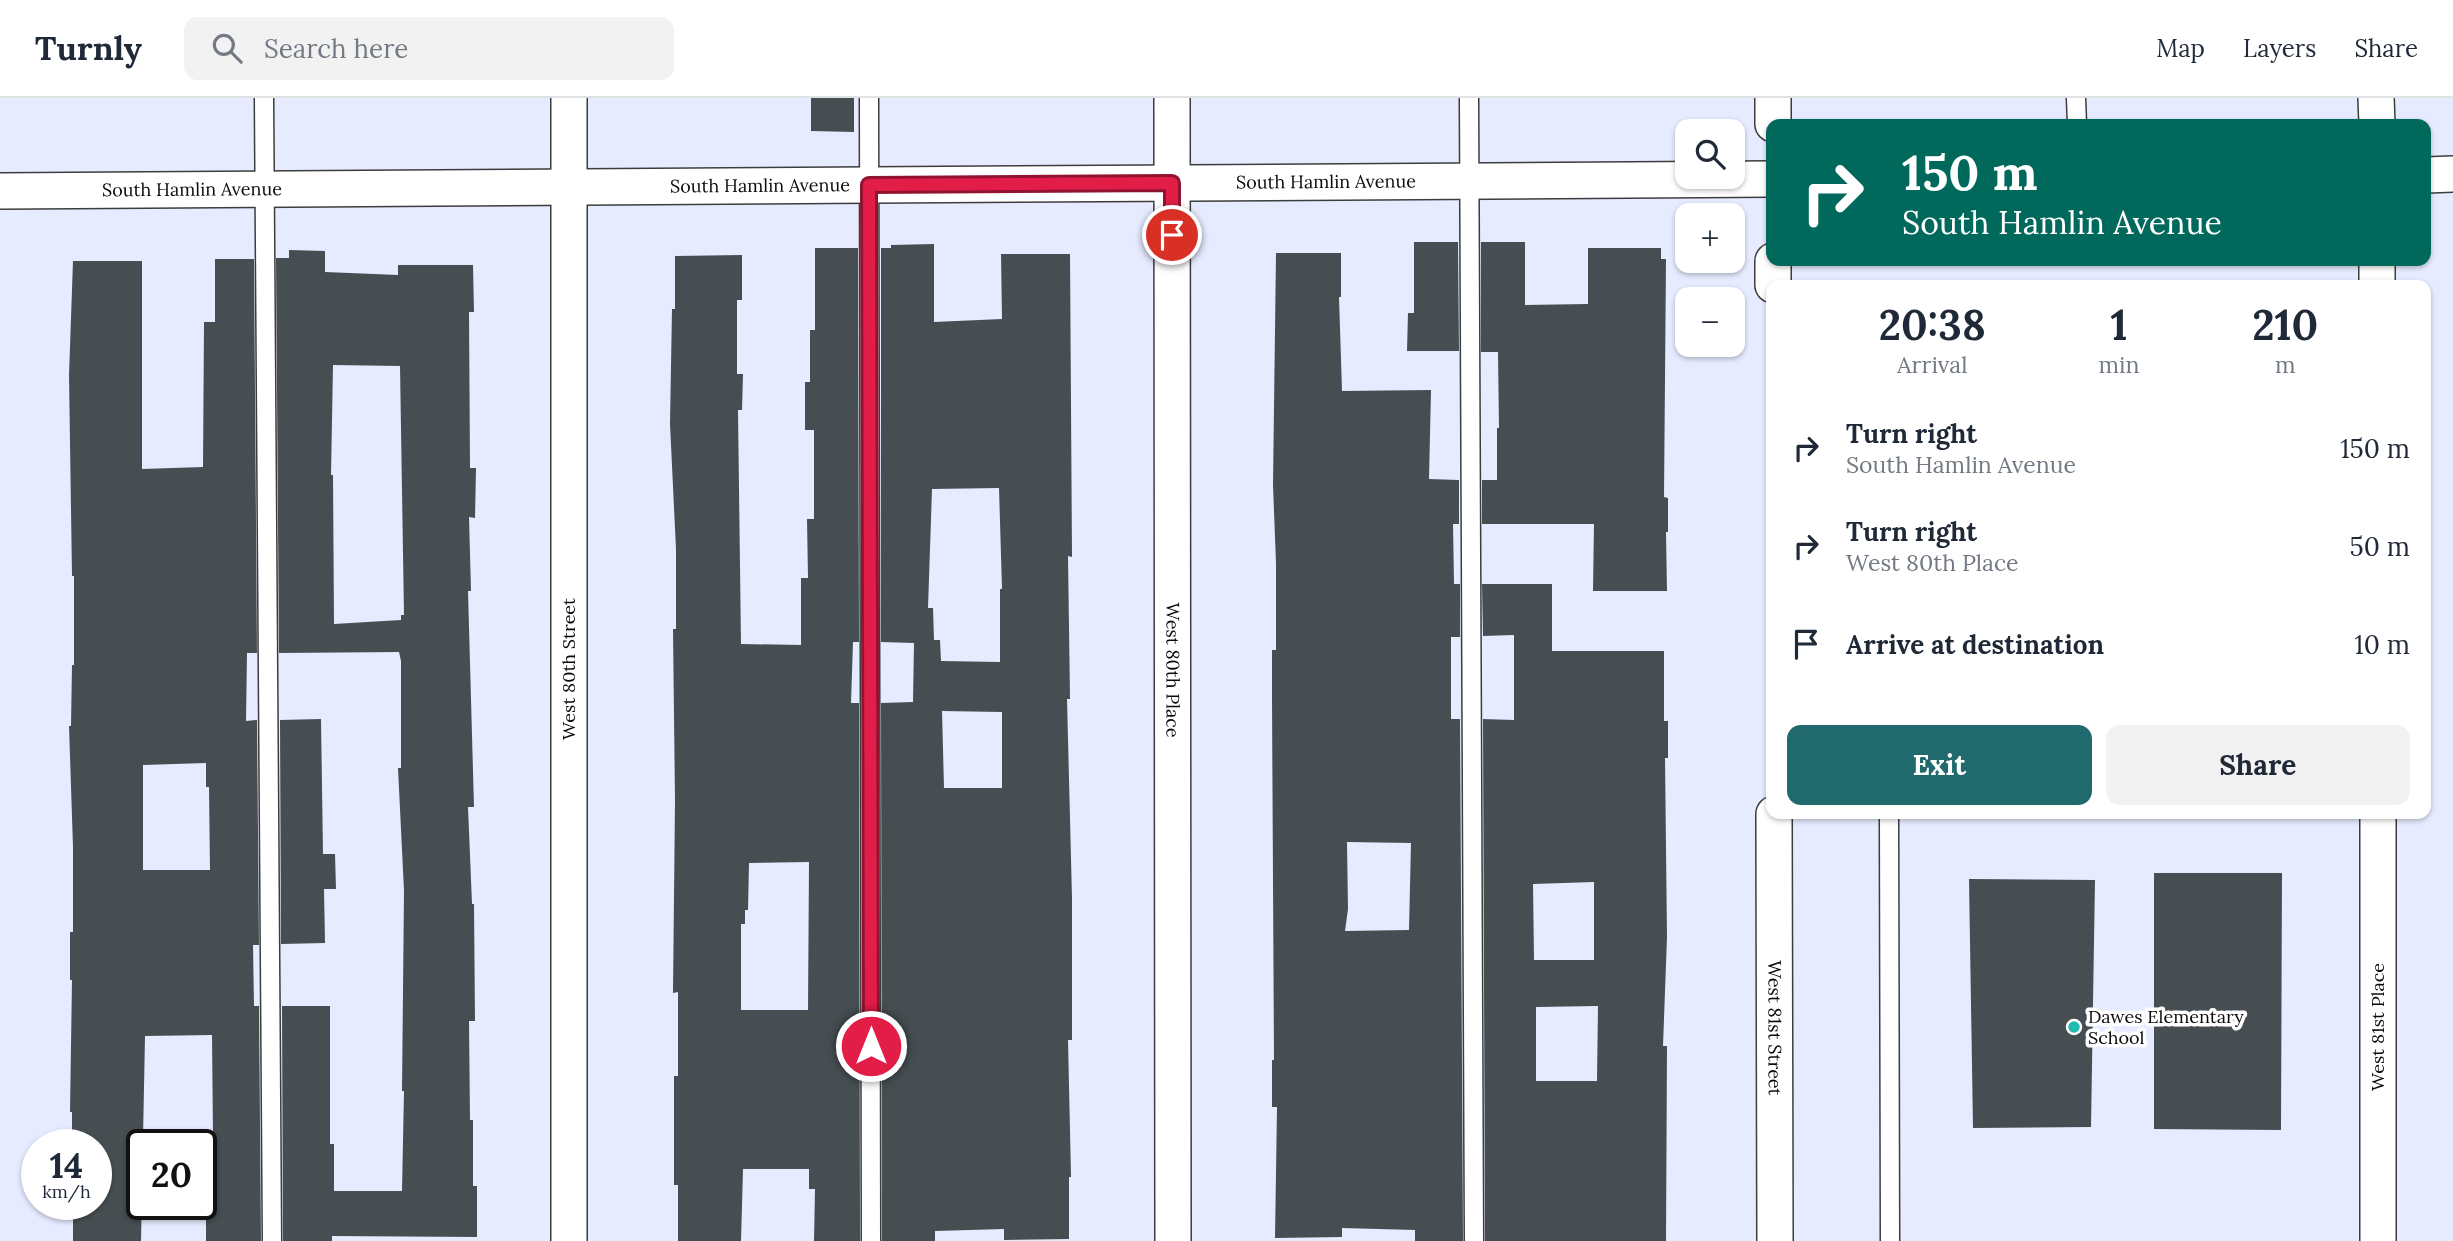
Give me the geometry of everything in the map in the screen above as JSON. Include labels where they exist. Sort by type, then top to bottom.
[{"type":"street","name":"West 80th Street","points":[[569,98],[569,1241]]},
{"type":"street","name":"West 80th Place","points":[[1172,98],[1173,1241]]},
{"type":"street","points":[[1773,98],[1773,119]]},
{"type":"street","points":[[2376,98],[2376,119]]},
{"type":"street","points":[[2431,174],[2453,174]]},
{"type":"street","name":"South Hamlin Avenue","points":[[0,191],[1766,179]]},
{"type":"street","name":"West 81st Street","points":[[1774,819],[1775,1241]]},
{"type":"street","name":"West 81st Place","points":[[2378,819],[2378,1241]]},
{"type":"lane","points":[[264,98],[272,1241]]},
{"type":"lane","points":[[869,98],[871,1241]]},
{"type":"lane","points":[[1469,98],[1474,1241]]},
{"type":"lane","points":[[2076,98],[2077,119]]},
{"type":"lane","points":[[1889,819],[1890,1241]]},
{"type":"building","points":[[811,98],[854,98],[854,132],[811,131]]},
{"type":"building","points":[[1414,242],[1458,242],[1459,351],[1407,351],[1408,313],[1414,313]]},
{"type":"building","points":[[1481,242],[1525,242],[1525,305],[1588,304],[1588,248],[1661,248],[1661,259],[1666,259],[1664,497],[1668,498],[1667,591],[1593,591],[1594,524],[1482,524],[1482,480],[1497,480],[1499,428],[1498,352],[1481,352]]},
{"type":"building","points":[[934,244],[934,322],[1002,319],[1001,254],[1070,254],[1072,557],[1068,556],[1070,699],[1067,699],[1072,1040],[1068,1040],[1071,1177],[1069,1239],[1004,1240],[1004,1229],[935,1231],[935,1241],[882,1241],[881,703],[913,702],[914,643],[881,642],[881,248],[891,248],[891,245]],"holes":[[[999,488],[1002,589],[1000,662],[941,661],[940,640],[934,640],[933,608],[928,608],[932,489]],[[942,711],[1002,712],[1002,788],[944,788]]]},
{"type":"building","points":[[815,248],[858,248],[859,642],[853,642],[851,703],[859,703],[860,1241],[814,1241],[815,1189],[809,1189],[809,1169],[743,1169],[741,1241],[678,1241],[678,1185],[674,1185],[674,1076],[678,1076],[678,992],[673,993],[673,629],[676,629],[676,549],[670,424],[675,256],[742,255],[742,300],[737,300],[737,374],[743,374],[742,410],[738,410],[741,644],[801,645],[801,578],[808,578],[807,519],[814,519],[814,430],[805,430],[805,382],[810,382],[810,330],[815,330]],"holes":[[[809,862],[808,1010],[741,1010],[741,924],[745,924],[745,910],[748,910],[749,863]]]},
{"type":"building","points":[[289,250],[325,251],[325,272],[398,275],[398,265],[473,265],[474,312],[469,312],[470,468],[476,468],[475,518],[469,517],[471,591],[468,591],[474,807],[468,807],[474,904],[475,1021],[469,1021],[470,1120],[473,1120],[473,1186],[477,1186],[477,1237],[332,1236],[332,1241],[283,1241],[282,1006],[330,1006],[330,1144],[334,1144],[334,1191],[402,1191],[404,1091],[404,891],[398,768],[401,768],[399,652],[279,653],[276,258],[289,258]],"holes":[[[333,365],[400,366],[404,615],[401,615],[401,620],[334,624],[331,475]]]},
{"type":"building","points":[[1276,253],[1341,253],[1339,297],[1342,391],[1431,390],[1429,479],[1459,480],[1459,524],[1453,524],[1454,584],[1460,584],[1460,637],[1451,637],[1451,719],[1460,719],[1463,1241],[1415,1241],[1415,1230],[1342,1228],[1342,1237],[1275,1238],[1277,1107],[1272,1107],[1272,650],[1276,650],[1276,563],[1273,485]],"holes":[[[1347,842],[1411,843],[1409,930],[1345,931],[1348,909]]]},
{"type":"building","points":[[215,259],[254,259],[257,653],[247,653],[246,721],[257,720],[259,945],[253,945],[254,1006],[259,1006],[261,1241],[206,1241],[206,1220],[217,1220],[217,1129],[213,1129],[212,1035],[145,1036],[143,1129],[126,1129],[126,1220],[141,1220],[141,1241],[73,1241],[73,1220],[112,1220],[112,1129],[72,1129],[70,1112],[73,847],[69,726],[74,665],[74,576],[69,375],[73,261],[142,261],[142,469],[203,467],[204,322],[215,322]],"holes":[[[206,763],[206,787],[209,787],[210,870],[143,870],[143,765]]]},
{"type":"building","points":[[1482,584],[1552,584],[1552,651],[1664,651],[1664,721],[1668,721],[1668,758],[1665,758],[1667,937],[1663,1046],[1667,1046],[1666,1241],[1485,1241],[1483,719],[1514,720],[1514,635],[1483,636]],"holes":[[[1594,882],[1594,960],[1534,960],[1533,884]],[[1598,1006],[1597,1081],[1536,1081],[1536,1007]]]},
{"type":"building","points":[[321,719],[323,854],[335,854],[336,889],[324,889],[325,943],[281,944],[280,720]]},
{"type":"building","points":[[2154,873],[2282,873],[2281,1130],[2154,1129]]},
{"type":"building","points":[[1969,879],[2095,880],[2091,1127],[1973,1128]]},
{"type":"place","name":"Dawes Elementary School","points":[[2074,1027]]},
{"type":"route","points":[[871,1046],[869,185],[1172,183],[1172,235]]}]
